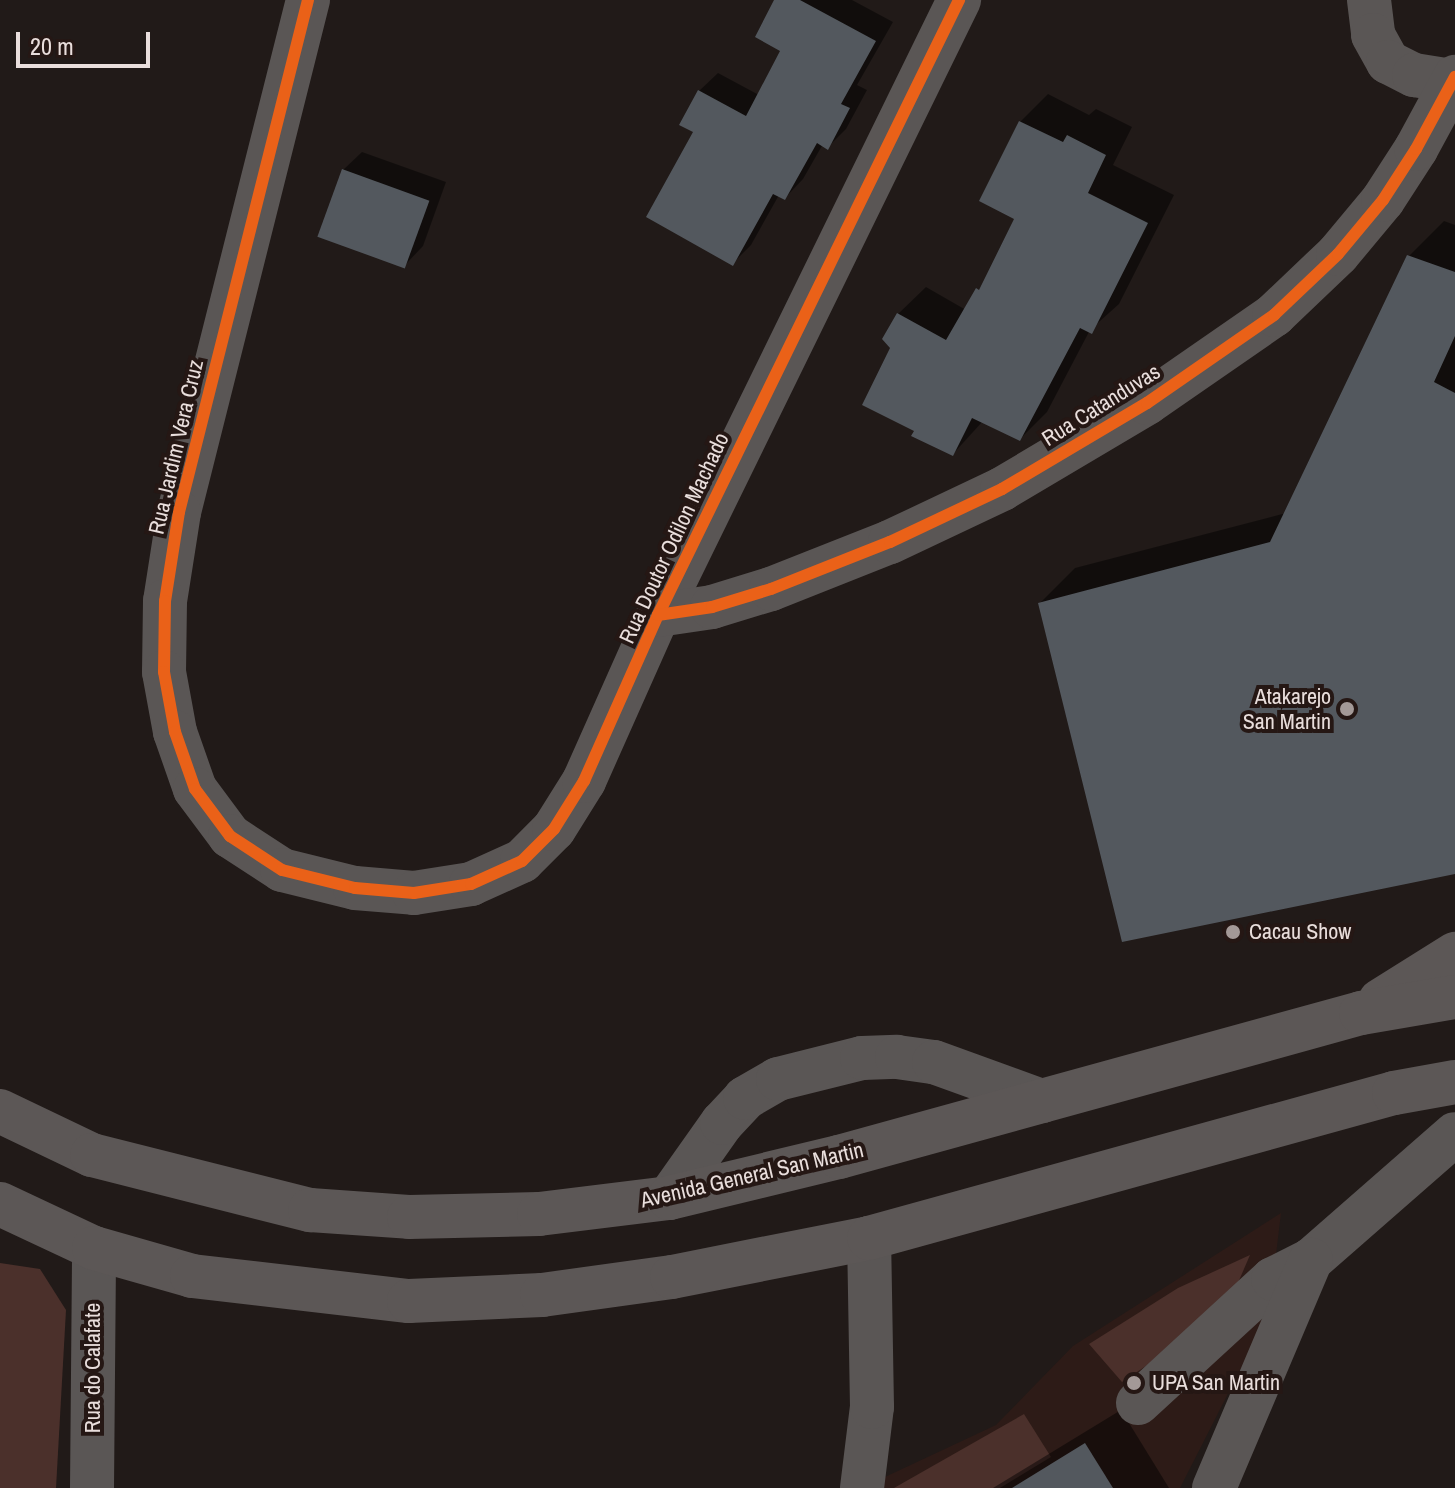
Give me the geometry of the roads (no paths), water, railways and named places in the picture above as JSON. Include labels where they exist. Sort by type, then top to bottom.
[{"type":"main road","points":[[1361,1013],[1455,954]]},
{"type":"main road","name":"Avenida General San Martin","points":[[0,1111],[92,1155],[310,1210],[409,1217],[539,1214],[669,1198],[1042,1101],[1361,1013],[1455,997]]},
{"type":"main road","points":[[1394,1093],[1455,1050]]},
{"type":"main road","points":[[0,1204],[94,1248],[192,1276],[409,1301],[556,1293],[672,1277],[869,1238],[1394,1093],[1455,1082]]},
{"type":"street","name":"Rua Jardim Vera Cruz","points":[[282,870],[230,836],[195,789],[175,732],[164,672],[165,601],[179,512],[308,0]]},
{"type":"street","name":"Rua Doutor Odilon Machado","points":[[282,870],[355,888],[414,893],[471,884],[522,861],[554,829],[584,781],[658,615],[959,0]]},
{"type":"street","points":[[1369,0],[1373,35],[1388,62],[1414,75],[1454,79]]},
{"type":"street","name":"Rua Catanduvas","points":[[658,615],[712,607],[771,589],[890,542],[1002,489],[1147,403],[1274,315],[1338,254],[1383,200],[1454,79]]},
{"type":"street","points":[[669,1198],[722,1123],[745,1098],[778,1079],[862,1058],[897,1057],[934,1062],[1042,1101]]},
{"type":"street","points":[[1138,1403],[1273,1279],[1311,1260],[1455,1134]]},
{"type":"street","points":[[862,1488],[872,1407],[869,1238]]},
{"type":"street","name":"Rua do Calafate","points":[[92,1488],[94,1248]]},
{"type":"street","points":[[1214,1488],[1311,1260]]},
{"type":"place","name":"Atakarejo San Martin","points":[[1347,709]]},
{"type":"place","name":"Cacau Show","points":[[1233,932]]},
{"type":"place","name":"UPA San Martin","points":[[1134,1383]]}]
